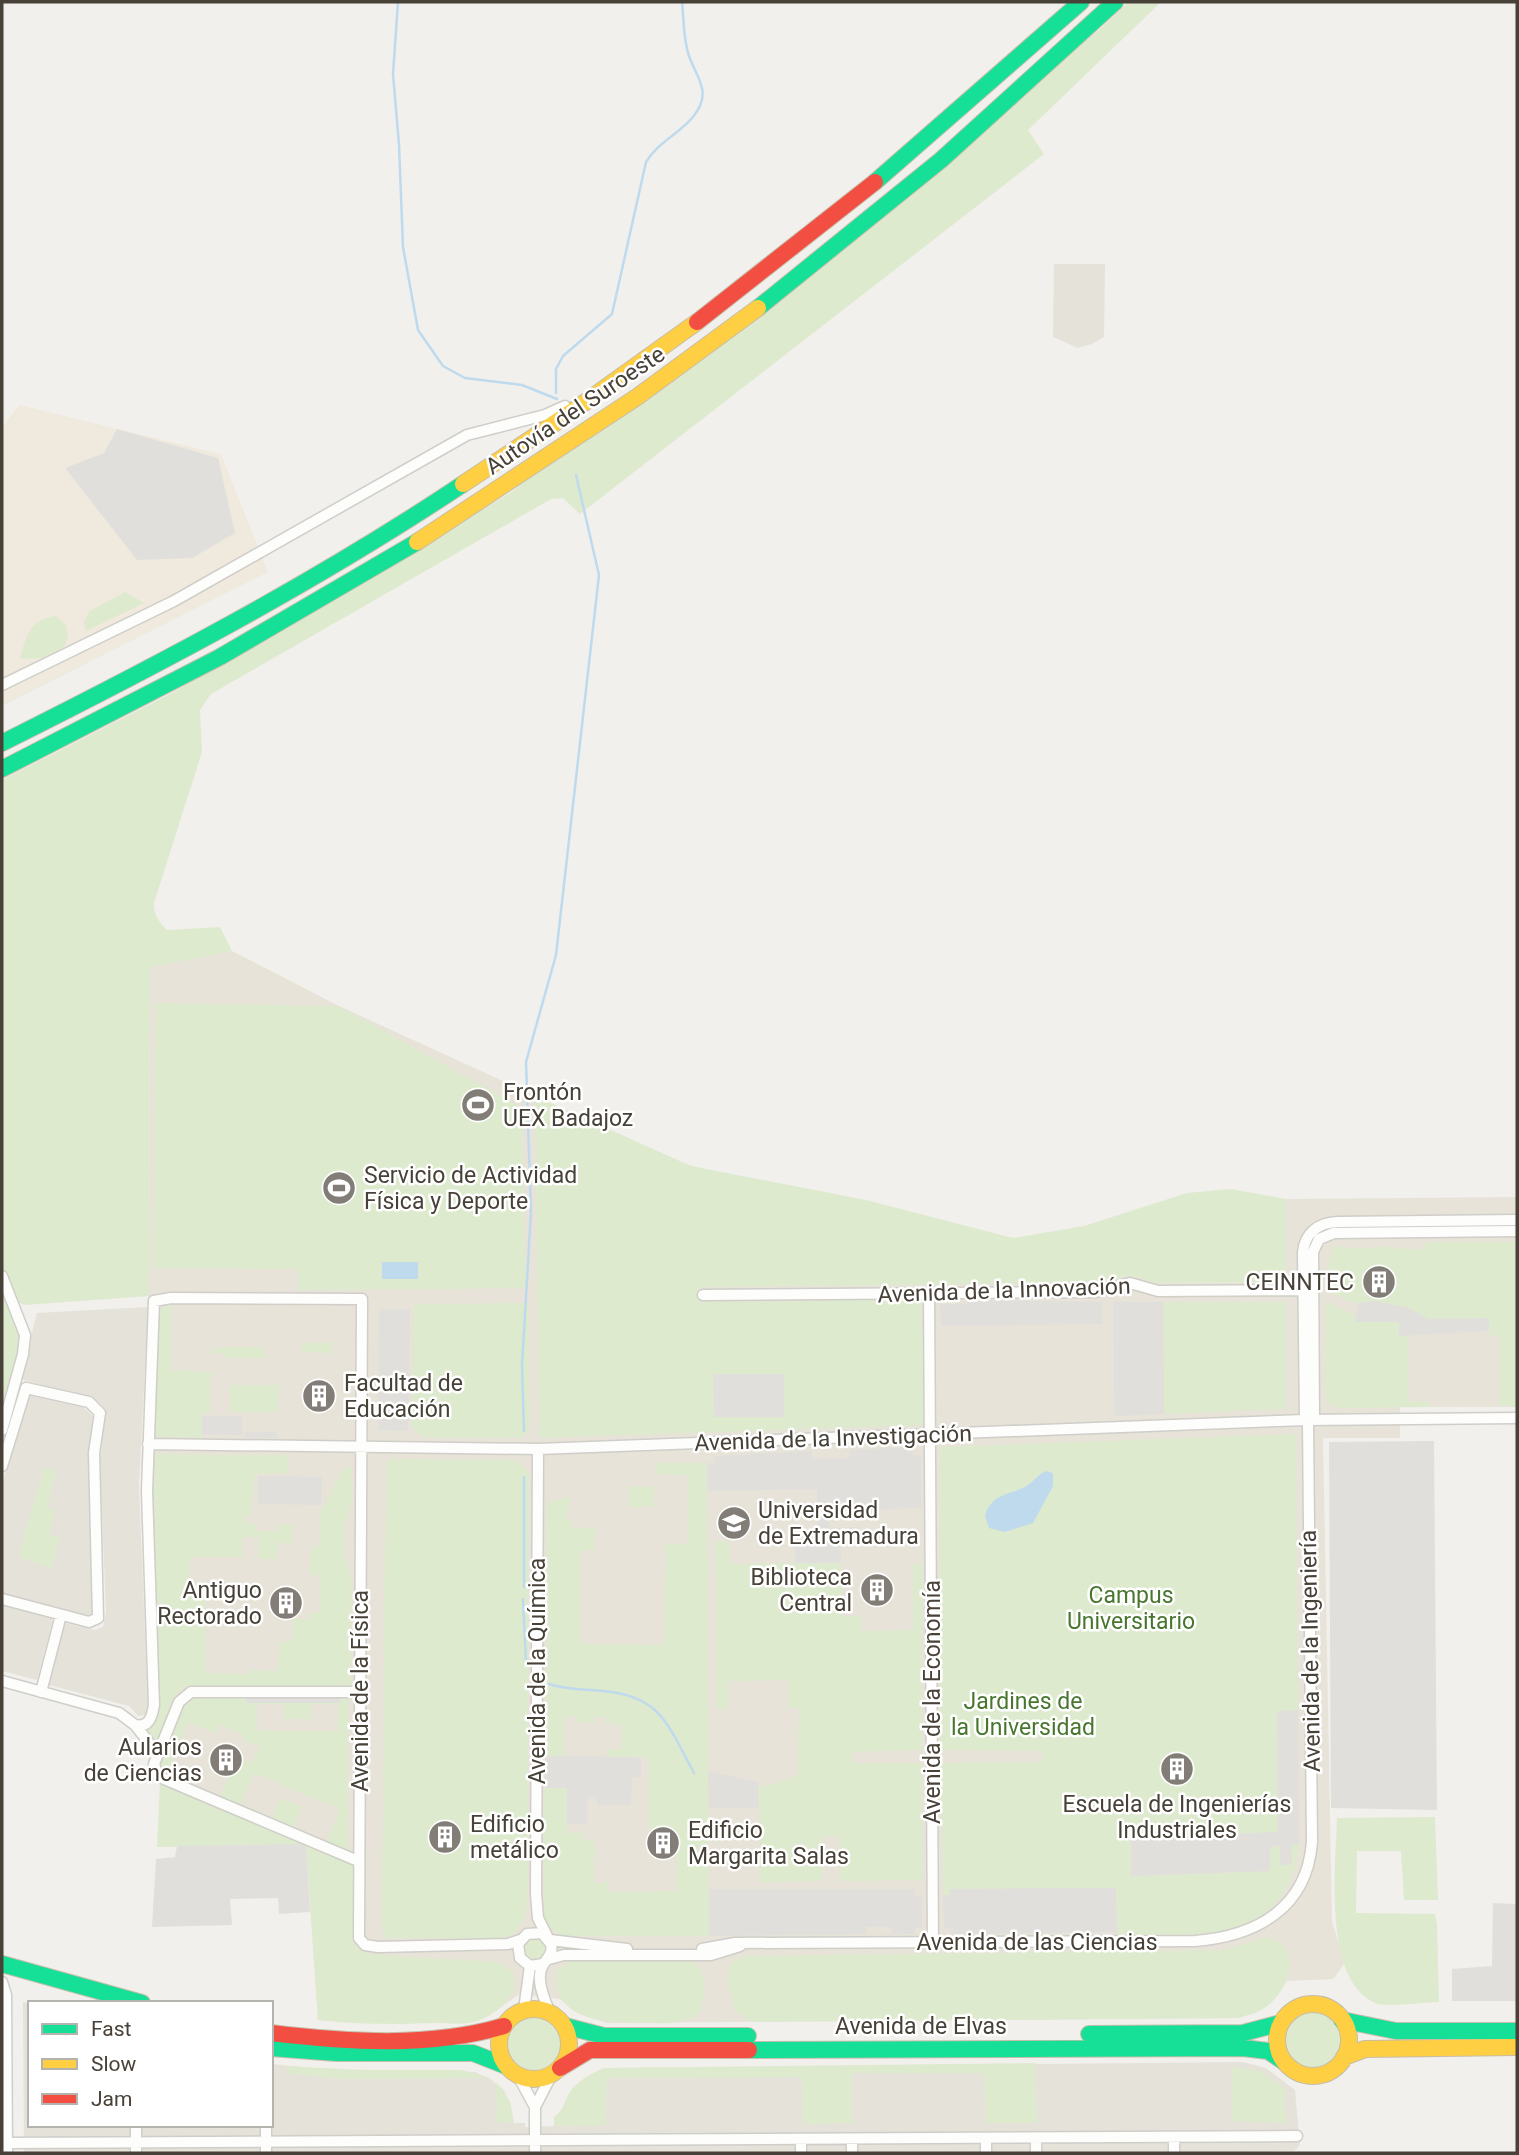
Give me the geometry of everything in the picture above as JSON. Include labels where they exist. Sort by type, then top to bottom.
[{"type":"highway","name":"Autovía del Suroeste","points":[[2,743],[158,664],[320,573],[471,480],[609,386],[818,231],[950,120],[1081,2]]},
{"type":"highway","name":"Autovía del Suroeste","points":[[2,769],[166,687],[330,594],[500,489],[620,408],[844,241],[984,123],[1115,2]]},
{"type":"highway","points":[[2,1964],[135,2001]]},
{"type":"highway","points":[[3,1985],[78,2001]]},
{"type":"highway","points":[[1344,2057],[1348,2037],[1342,2020],[1329,2008],[1310,2004],[1292,2011],[1281,2024],[1277,2042],[1283,2061],[1299,2073],[1313,2076],[1328,2072],[1344,2057],[1365,2049],[1517,2047]]},
{"type":"highway","points":[[273,2048],[337,2053],[473,2053],[512,2070],[534,2079],[556,2071],[570,2048],[565,2026],[549,2011],[524,2010],[512,2016],[504,2026],[499,2046],[512,2070]]},
{"type":"highway","points":[[1342,2020],[1396,2031],[1517,2031]]},
{"type":"highway","name":"Avenida de Elvas","points":[[565,2026],[604,2036],[767,2036],[1243,2033],[1281,2024]]},
{"type":"highway","points":[[273,2033],[313,2037],[436,2038],[485,2034],[504,2026]]},
{"type":"highway","name":"Avenida de Elvas","points":[[556,2071],[590,2050],[1243,2048],[1268,2051],[1283,2061]]},
{"type":"street","points":[[2,685],[158,608],[467,435],[545,415],[609,386]]},
{"type":"street","points":[[1309,1420],[1304,1243],[1312,1231],[1326,1223],[1517,1220]]},
{"type":"street","points":[[1309,1420],[1313,1252],[1319,1239],[1337,1233],[1517,1231]]},
{"type":"street","points":[[2,1276],[25,1335],[2,1430]]},
{"type":"street","name":"Avenida de la Innovación","points":[[703,1295],[1095,1292],[1130,1283],[1157,1291],[1304,1290]]},
{"type":"street","name":"Avenida de la Economía","points":[[929,1293],[933,1943]]},
{"type":"street","name":"Avenida de la Física","points":[[148,1444],[154,1301],[171,1298],[362,1299],[358,1935],[362,1942],[373,1946],[508,1944],[523,1937]]},
{"type":"street","points":[[2,1466],[26,1388],[89,1402],[99,1410],[101,1419],[94,1459],[99,1615],[91,1622],[2,1599]]},
{"type":"street","name":"Avenida de la Investigación","points":[[148,1444],[538,1449],[1309,1420],[1517,1418]]},
{"type":"street","name":"Avenida de la Ingeniería","points":[[1304,1880],[1312,1842],[1309,1420]]},
{"type":"street","points":[[2,1681],[112,1710],[135,1725],[143,1726],[149,1721],[154,1705],[148,1444]]},
{"type":"street","name":"Avenida de la Química","points":[[538,1449],[536,1894],[538,1918],[548,1938]]},
{"type":"street","points":[[41,1692],[61,1615]]},
{"type":"street","points":[[358,1861],[164,1779],[155,1769],[158,1754],[179,1702],[191,1692],[360,1692]]},
{"type":"street","points":[[135,1725],[138,1733],[158,1754]]},
{"type":"street","name":"Avenida de las Ciencias","points":[[702,1949],[718,1944],[1217,1939],[1266,1921],[1286,1905],[1304,1880]]},
{"type":"street","name":"Avenida de la Química","points":[[523,1937],[536,1894]]},
{"type":"street","points":[[530,1966],[520,1958],[523,1937],[537,1932],[548,1938],[630,1949],[702,1949],[721,1955]]},
{"type":"street","points":[[548,1938],[552,1952],[546,1962],[541,1990],[549,2011]]},
{"type":"street","name":"Avenida de las Ciencias","points":[[546,1962],[564,1955],[721,1955],[748,1944]]},
{"type":"street","points":[[530,1966],[546,1962]]},
{"type":"street","points":[[524,2010],[530,1966]]},
{"type":"street","points":[[3,1985],[7,2148],[395,2147],[535,2141],[1297,2136]]},
{"type":"street","points":[[512,2070],[535,2107]]},
{"type":"street","points":[[536,2153],[535,2107],[556,2071]]},
{"type":"street","points":[[136,2127],[136,2148]]},
{"type":"street","points":[[265,2127],[266,2148]]},
{"type":"street","points":[[1174,2137],[1174,2153]]},
{"type":"street","points":[[986,2138],[986,2153]]},
{"type":"street","points":[[1036,2138],[1036,2153]]},
{"type":"street","points":[[801,2139],[801,2153]]},
{"type":"street","points":[[852,2139],[852,2153]]},
{"type":"street","points":[[664,2140],[664,2153]]},
{"type":"shaded area","points":[[1054,264],[1105,264],[1104,337],[1092,344],[1078,348],[1053,337]]},
{"type":"shaded area","points":[[19,405],[221,454],[268,572],[2,706],[2,427]]},
{"type":"shaded area","points":[[117,429],[218,458],[235,533],[192,558],[137,560],[65,468],[104,453]]},
{"type":"shaded area","name":"Universidad de Extremadura","points":[[232,951],[339,1006],[682,1163],[1110,1281],[1129,1275],[1155,1283],[1285,1282],[1286,1199],[1517,1197],[1517,1407],[1400,1407],[1400,1438],[1323,1438],[1332,1922],[1345,1963],[1333,1979],[1287,1981],[1267,2006],[1239,2018],[606,2023],[576,2012],[560,1999],[520,1994],[483,2019],[401,2024],[318,2020],[306,1843],[152,1776],[143,1723],[149,1714],[142,1487],[149,1296],[150,966]]},
{"type":"shaded area","points":[[972,1300],[1102,1302],[1102,1324],[941,1326],[940,1304],[965,1304]]},
{"type":"shaded area","points":[[1375,1301],[1409,1308],[1428,1319],[1489,1318],[1489,1331],[1399,1336],[1399,1322],[1355,1322],[1359,1303]]},
{"type":"shaded area","points":[[1113,1302],[1163,1302],[1164,1414],[1114,1416]]},
{"type":"shaded area","points":[[148,1307],[139,1486],[148,1709],[145,1715],[138,1716],[129,1706],[49,1685],[65,1623],[95,1630],[103,1627],[106,1612],[100,1460],[106,1410],[98,1401],[20,1379],[37,1313]]},
{"type":"shaded area","points":[[379,1309],[410,1309],[408,1431],[378,1430]]},
{"type":"shaded area","points":[[713,1374],[784,1374],[784,1417],[714,1417]]},
{"type":"shaded area","points":[[27,1393],[83,1407],[93,1416],[88,1453],[94,1610],[87,1618],[2,1594],[2,1485]]},
{"type":"shaded area","points":[[202,1416],[242,1416],[242,1435],[202,1435]]},
{"type":"shaded area","points":[[245,1432],[277,1432],[277,1438],[245,1438]]},
{"type":"shaded area","points":[[1434,1441],[1437,1810],[1331,1808],[1329,1442]]},
{"type":"shaded area","points":[[912,1447],[913,1455],[921,1455],[921,1508],[828,1511],[829,1528],[858,1527],[858,1535],[841,1536],[841,1563],[795,1563],[795,1540],[818,1540],[817,1489],[707,1491],[707,1463],[715,1463],[715,1456],[812,1451],[812,1459],[849,1458],[850,1450]]},
{"type":"shaded area","points":[[258,1476],[322,1477],[321,1505],[258,1504]]},
{"type":"shaded area","points":[[2,1605],[53,1619],[37,1680],[2,1671]]},
{"type":"shaded area","points":[[248,1695],[340,1695],[341,1703],[245,1703]]},
{"type":"shaded area","points":[[1298,1710],[1299,1845],[1291,1845],[1292,1865],[1280,1865],[1280,1846],[1274,1845],[1270,1848],[1270,1871],[1131,1876],[1131,1838],[1278,1832],[1277,1711]]},
{"type":"shaded area","points":[[545,1756],[641,1757],[641,1777],[632,1778],[631,1805],[597,1805],[597,1797],[587,1797],[587,1824],[567,1824],[567,1788],[545,1788]]},
{"type":"shaded area","points":[[708,1771],[758,1782],[759,1808],[709,1808]]},
{"type":"shaded area","points":[[306,1844],[310,1912],[279,1914],[278,1898],[230,1899],[232,1925],[152,1927],[156,1859],[175,1857],[177,1846]]},
{"type":"shaded area","points":[[1116,1888],[1117,1932],[951,1934],[951,1928],[944,1927],[943,1895],[950,1895],[950,1889]]},
{"type":"shaded area","points":[[709,1889],[914,1889],[914,1896],[922,1897],[922,1928],[915,1928],[915,1934],[892,1934],[891,1927],[866,1927],[866,1934],[709,1936]]},
{"type":"shaded area","points":[[1493,1903],[1517,1904],[1517,2001],[1452,2001],[1452,1969],[1492,1966]]},
{"type":"shaded area","points":[[23,2002],[28,2003],[28,2127],[273,2127],[273,2064],[321,2069],[475,2072],[489,2078],[503,2089],[510,2102],[514,2123],[525,2123],[525,2127],[554,2126],[554,2117],[560,2114],[572,2089],[586,2077],[604,2068],[1243,2062],[1266,2068],[1295,2090],[1300,2145],[1294,2151],[1192,2153],[24,2153]]},
{"type":"green space","points":[[1128,2],[1161,2],[1028,130],[1044,154],[580,514],[563,498],[551,499],[211,694],[200,710],[202,752],[154,907],[157,918],[167,930],[220,927],[232,951],[150,967],[149,1296],[24,1305],[18,1302],[2,1266],[2,780],[174,692],[510,493],[1099,30]]},
{"type":"green space","points":[[125,592],[144,603],[86,631],[84,621],[90,611]]},
{"type":"green space","points":[[56,616],[66,625],[68,636],[64,647],[42,658],[20,659],[27,636],[35,625]]},
{"type":"green space","name":"Servicio de Actividad Física y Deporte","points":[[156,1003],[339,1006],[522,1108],[526,1288],[298,1290],[298,1269],[153,1268]]},
{"type":"green space","points":[[535,1096],[691,1166],[866,1200],[1013,1238],[1084,1226],[1187,1193],[1231,1189],[1286,1199],[1286,1282],[1155,1283],[1129,1275],[1104,1283],[698,1287],[698,1302],[922,1299],[925,1425],[539,1438]]},
{"type":"green space","points":[[1428,1242],[1517,1242],[1517,1407],[1499,1405],[1499,1336],[1489,1335],[1489,1318],[1428,1319],[1409,1308],[1375,1301],[1354,1303],[1325,1290],[1325,1276],[1333,1246],[1362,1249],[1385,1246],[1411,1250],[1421,1249]]},
{"type":"green space","points":[[2,1288],[19,1333],[20,1344],[2,1411]]},
{"type":"green space","points":[[1163,1302],[1286,1302],[1286,1409],[1164,1414]]},
{"type":"green space","points":[[1326,1302],[1355,1315],[1355,1322],[1399,1322],[1399,1336],[1408,1336],[1409,1402],[1430,1402],[1430,1407],[1339,1408],[1328,1403],[1325,1394]]},
{"type":"green space","points":[[528,1303],[530,1428],[521,1438],[422,1437],[412,1427],[414,1304]]},
{"type":"green space","points":[[172,1304],[171,1370],[211,1372],[211,1411],[202,1412],[202,1438],[153,1437],[158,1310]]},
{"type":"green space","points":[[302,1343],[332,1343],[332,1353],[301,1352]]},
{"type":"green space","points":[[218,1347],[265,1347],[265,1358],[225,1358],[225,1353],[209,1353]]},
{"type":"green space","points":[[230,1385],[279,1385],[278,1412],[230,1412]]},
{"type":"green space","name":"Campus Universitario","points":[[1295,1434],[1298,1710],[1277,1711],[1278,1833],[1131,1838],[1132,1876],[1270,1871],[1270,1848],[1280,1846],[1291,1865],[1291,1845],[1299,1845],[1291,1878],[1277,1901],[1257,1918],[1233,1928],[1205,1934],[1117,1937],[1116,1888],[951,1889],[950,1895],[943,1895],[941,1763],[1042,1762],[1042,1751],[941,1750],[940,1447]]},
{"type":"green space","points":[[153,1454],[288,1455],[288,1473],[255,1474],[251,1515],[246,1515],[246,1523],[255,1523],[256,1531],[278,1531],[278,1524],[294,1524],[293,1543],[278,1543],[278,1559],[258,1559],[258,1537],[243,1537],[243,1557],[190,1557],[189,1583],[206,1584],[205,1673],[250,1674],[251,1670],[278,1671],[279,1642],[293,1641],[293,1619],[309,1619],[309,1613],[320,1613],[321,1575],[310,1575],[310,1547],[319,1547],[320,1513],[344,1467],[352,1467],[351,1508],[344,1527],[344,1557],[351,1575],[351,1686],[185,1687],[177,1693],[160,1736],[155,1740],[149,1739],[147,1734],[154,1723],[160,1696],[154,1592]]},
{"type":"green space","points":[[389,1459],[516,1460],[529,1472],[527,1909],[518,1928],[501,1938],[388,1938],[382,1931],[386,1463]]},
{"type":"green space","points":[[657,1463],[707,1463],[709,1936],[562,1936],[547,1925],[544,1917],[545,1788],[567,1787],[567,1833],[583,1833],[583,1840],[594,1840],[597,1854],[593,1855],[594,1883],[605,1883],[608,1878],[609,1892],[676,1891],[676,1832],[649,1832],[649,1757],[607,1757],[607,1749],[621,1749],[622,1724],[607,1724],[607,1717],[595,1717],[595,1723],[578,1723],[578,1717],[565,1716],[565,1756],[545,1756],[547,1502],[570,1497],[566,1520],[571,1520],[574,1529],[596,1527],[594,1550],[581,1550],[581,1644],[664,1645],[666,1551],[662,1544],[689,1544],[688,1475],[657,1475]]},
{"type":"green space","points":[[44,1468],[57,1472],[47,1508],[55,1512],[49,1534],[60,1538],[52,1568],[18,1557]]},
{"type":"green space","points":[[629,1486],[655,1487],[654,1507],[629,1507]]},
{"type":"green space","points":[[715,1541],[729,1541],[730,1564],[841,1563],[842,1616],[862,1616],[862,1631],[913,1630],[913,1564],[922,1564],[922,1750],[852,1752],[852,1763],[922,1763],[922,1880],[840,1881],[840,1836],[823,1836],[822,1881],[759,1882],[759,1786],[777,1784],[798,1775],[799,1708],[788,1708],[788,1680],[728,1681],[728,1709],[717,1709]]},
{"type":"green space","points":[[192,1695],[248,1695],[245,1703],[340,1703],[340,1695],[348,1695],[348,1852],[220,1797],[236,1757],[252,1763],[259,1747],[243,1740],[244,1735],[220,1725],[216,1733],[188,1723],[168,1774],[160,1771],[158,1763],[182,1702]],"holes":[[[257,1704],[284,1704],[284,1719],[311,1719],[311,1704],[338,1704],[338,1731],[257,1731]],[[254,1773],[340,1809],[327,1841],[294,1828],[302,1807],[280,1798],[272,1818],[240,1805]]]},
{"type":"green space","points":[[160,1780],[353,1864],[353,1941],[358,1949],[369,1954],[496,1962],[507,1967],[514,1976],[515,1984],[510,1997],[493,2013],[469,2023],[377,2024],[318,2020],[306,1845],[157,1847]]},
{"type":"green space","points":[[1435,1817],[1438,1900],[1404,1900],[1401,1851],[1357,1851],[1356,1913],[1435,1914],[1437,1924],[1439,2002],[1396,2005],[1375,2003],[1358,1990],[1347,1971],[1339,1946],[1335,1891],[1337,1818]]},
{"type":"green space","points":[[1268,1937],[1279,1942],[1290,1959],[1287,1980],[1282,1990],[1266,2007],[1239,2018],[752,2022],[735,2012],[727,1978],[730,1963],[745,1956],[1224,1950]]},
{"type":"green space","points":[[535,1939],[542,1942],[545,1949],[542,1956],[535,1959],[528,1956],[525,1949],[528,1942]]},
{"type":"green space","points":[[687,1958],[699,1967],[702,1973],[704,1996],[701,2011],[682,2021],[629,2023],[583,2016],[571,2009],[562,1999],[557,1986],[558,1969],[572,1961]]},
{"type":"green space","points":[[1307,2011],[1319,2011],[1334,2019],[1342,2034],[1342,2046],[1334,2061],[1319,2069],[1307,2069],[1292,2061],[1284,2046],[1284,2034],[1292,2019]]},
{"type":"green space","points":[[528,2016],[540,2016],[555,2024],[563,2039],[563,2051],[555,2066],[540,2074],[528,2074],[513,2066],[505,2051],[505,2039],[513,2024]]},
{"type":"green space","points":[[1035,2063],[1037,2123],[986,2123],[985,2073],[852,2073],[852,2123],[803,2124],[802,2077],[607,2078],[606,2125],[554,2126],[554,2117],[573,2088],[604,2068]]},
{"type":"green space","points":[[287,2066],[356,2070],[462,2070],[490,2078],[347,2079],[288,2074]]},
{"type":"green space","points":[[1231,2067],[1259,2071],[1285,2089],[1286,2123],[1232,2121]]},
{"type":"green space","points":[[496,2082],[510,2102],[514,2123],[497,2123]]},
{"type":"water","points":[[382,1262],[418,1262],[418,1279],[382,1279]]},
{"type":"water","points":[[1046,1471],[1053,1473],[1053,1486],[1033,1523],[1005,1532],[989,1528],[985,1516],[995,1500],[1026,1486]]},
{"type":"waterway","points":[[398,2],[393,74],[403,247],[418,330],[443,366],[465,378],[522,385],[557,399]]},
{"type":"waterway","points":[[556,393],[556,369],[563,356],[612,314],[646,162],[656,149],[693,117],[702,100],[702,86],[686,43],[682,2]]},
{"type":"waterway","points":[[524,1431],[522,1365],[531,1212],[526,1062],[556,955],[599,575],[576,475]]},
{"type":"waterway","points":[[524,1477],[524,1587]]},
{"type":"waterway","points":[[523,1599],[526,1662]]},
{"type":"waterway","points":[[549,1684],[623,1694],[638,1699],[661,1716],[694,1773]]},
{"type":"traffic: fast","points":[[875,182],[1081,2]]},
{"type":"traffic: fast","points":[[758,308],[941,160],[1115,2]]},
{"type":"traffic: fast","points":[[2,743],[237,621],[351,555],[463,484]]},
{"type":"traffic: fast","points":[[2,769],[220,657],[417,542]]},
{"type":"traffic: fast","points":[[2,1964],[135,2001]]},
{"type":"traffic: fast","points":[[1342,2020],[1396,2031],[1517,2031]]},
{"type":"traffic: fast","points":[[1089,2034],[1243,2033],[1281,2023]]},
{"type":"traffic: fast","points":[[565,2026],[604,2036],[748,2036]]},
{"type":"traffic: fast","points":[[273,2048],[337,2053],[473,2053],[506,2066]]},
{"type":"traffic: fast","points":[[749,2050],[1243,2048],[1268,2051],[1283,2061]]},
{"type":"traffic: slow","points":[[417,542],[637,397],[758,308]]},
{"type":"traffic: slow","points":[[463,484],[570,413],[697,322]]},
{"type":"traffic: slow","points":[[1313,2004],[1333,2010],[1343,2020],[1349,2040],[1343,2060],[1333,2070],[1313,2076],[1293,2070],[1283,2060],[1277,2040],[1283,2020],[1293,2010],[1313,2004]]},
{"type":"traffic: slow","points":[[541,2009],[554,2015],[563,2024],[567,2030],[569,2044],[567,2058],[559,2069],[548,2077],[527,2079],[509,2069],[501,2058],[499,2037],[509,2019],[520,2011],[541,2009]]},
{"type":"traffic: slow","points":[[1344,2057],[1365,2049],[1517,2047]]},
{"type":"traffic: jam","points":[[697,322],[875,182]]},
{"type":"traffic: jam","points":[[273,2033],[388,2041],[447,2038],[504,2026]]},
{"type":"traffic: jam","points":[[560,2068],[590,2050],[749,2050]]},
{"type":"place","name":"Frontón UEX Badajoz","points":[[478,1105]]},
{"type":"place","name":"Servicio de Actividad Física y Deporte","points":[[339,1188]]},
{"type":"place","name":"CEINNTEC","points":[[1379,1282]]},
{"type":"place","name":"Facultad de Educación","points":[[319,1396]]},
{"type":"place","name":"Universidad de Extremadura","points":[[734,1523]]},
{"type":"place","name":"Biblioteca Central","points":[[877,1590]]},
{"type":"place","name":"Antiguo Rectorado","points":[[286,1603]]},
{"type":"place","name":"Aularios de Ciencias","points":[[226,1760]]},
{"type":"place","name":"Escuela de Ingenierías Industriales","points":[[1177,1769]]},
{"type":"place","name":"Edificio metálico","points":[[445,1837]]},
{"type":"place","name":"Edificio Margarita Salas","points":[[663,1843]]},
{"type":"park label","name":"Jardines de la Universidad","points":[[1023,1714]]}]
